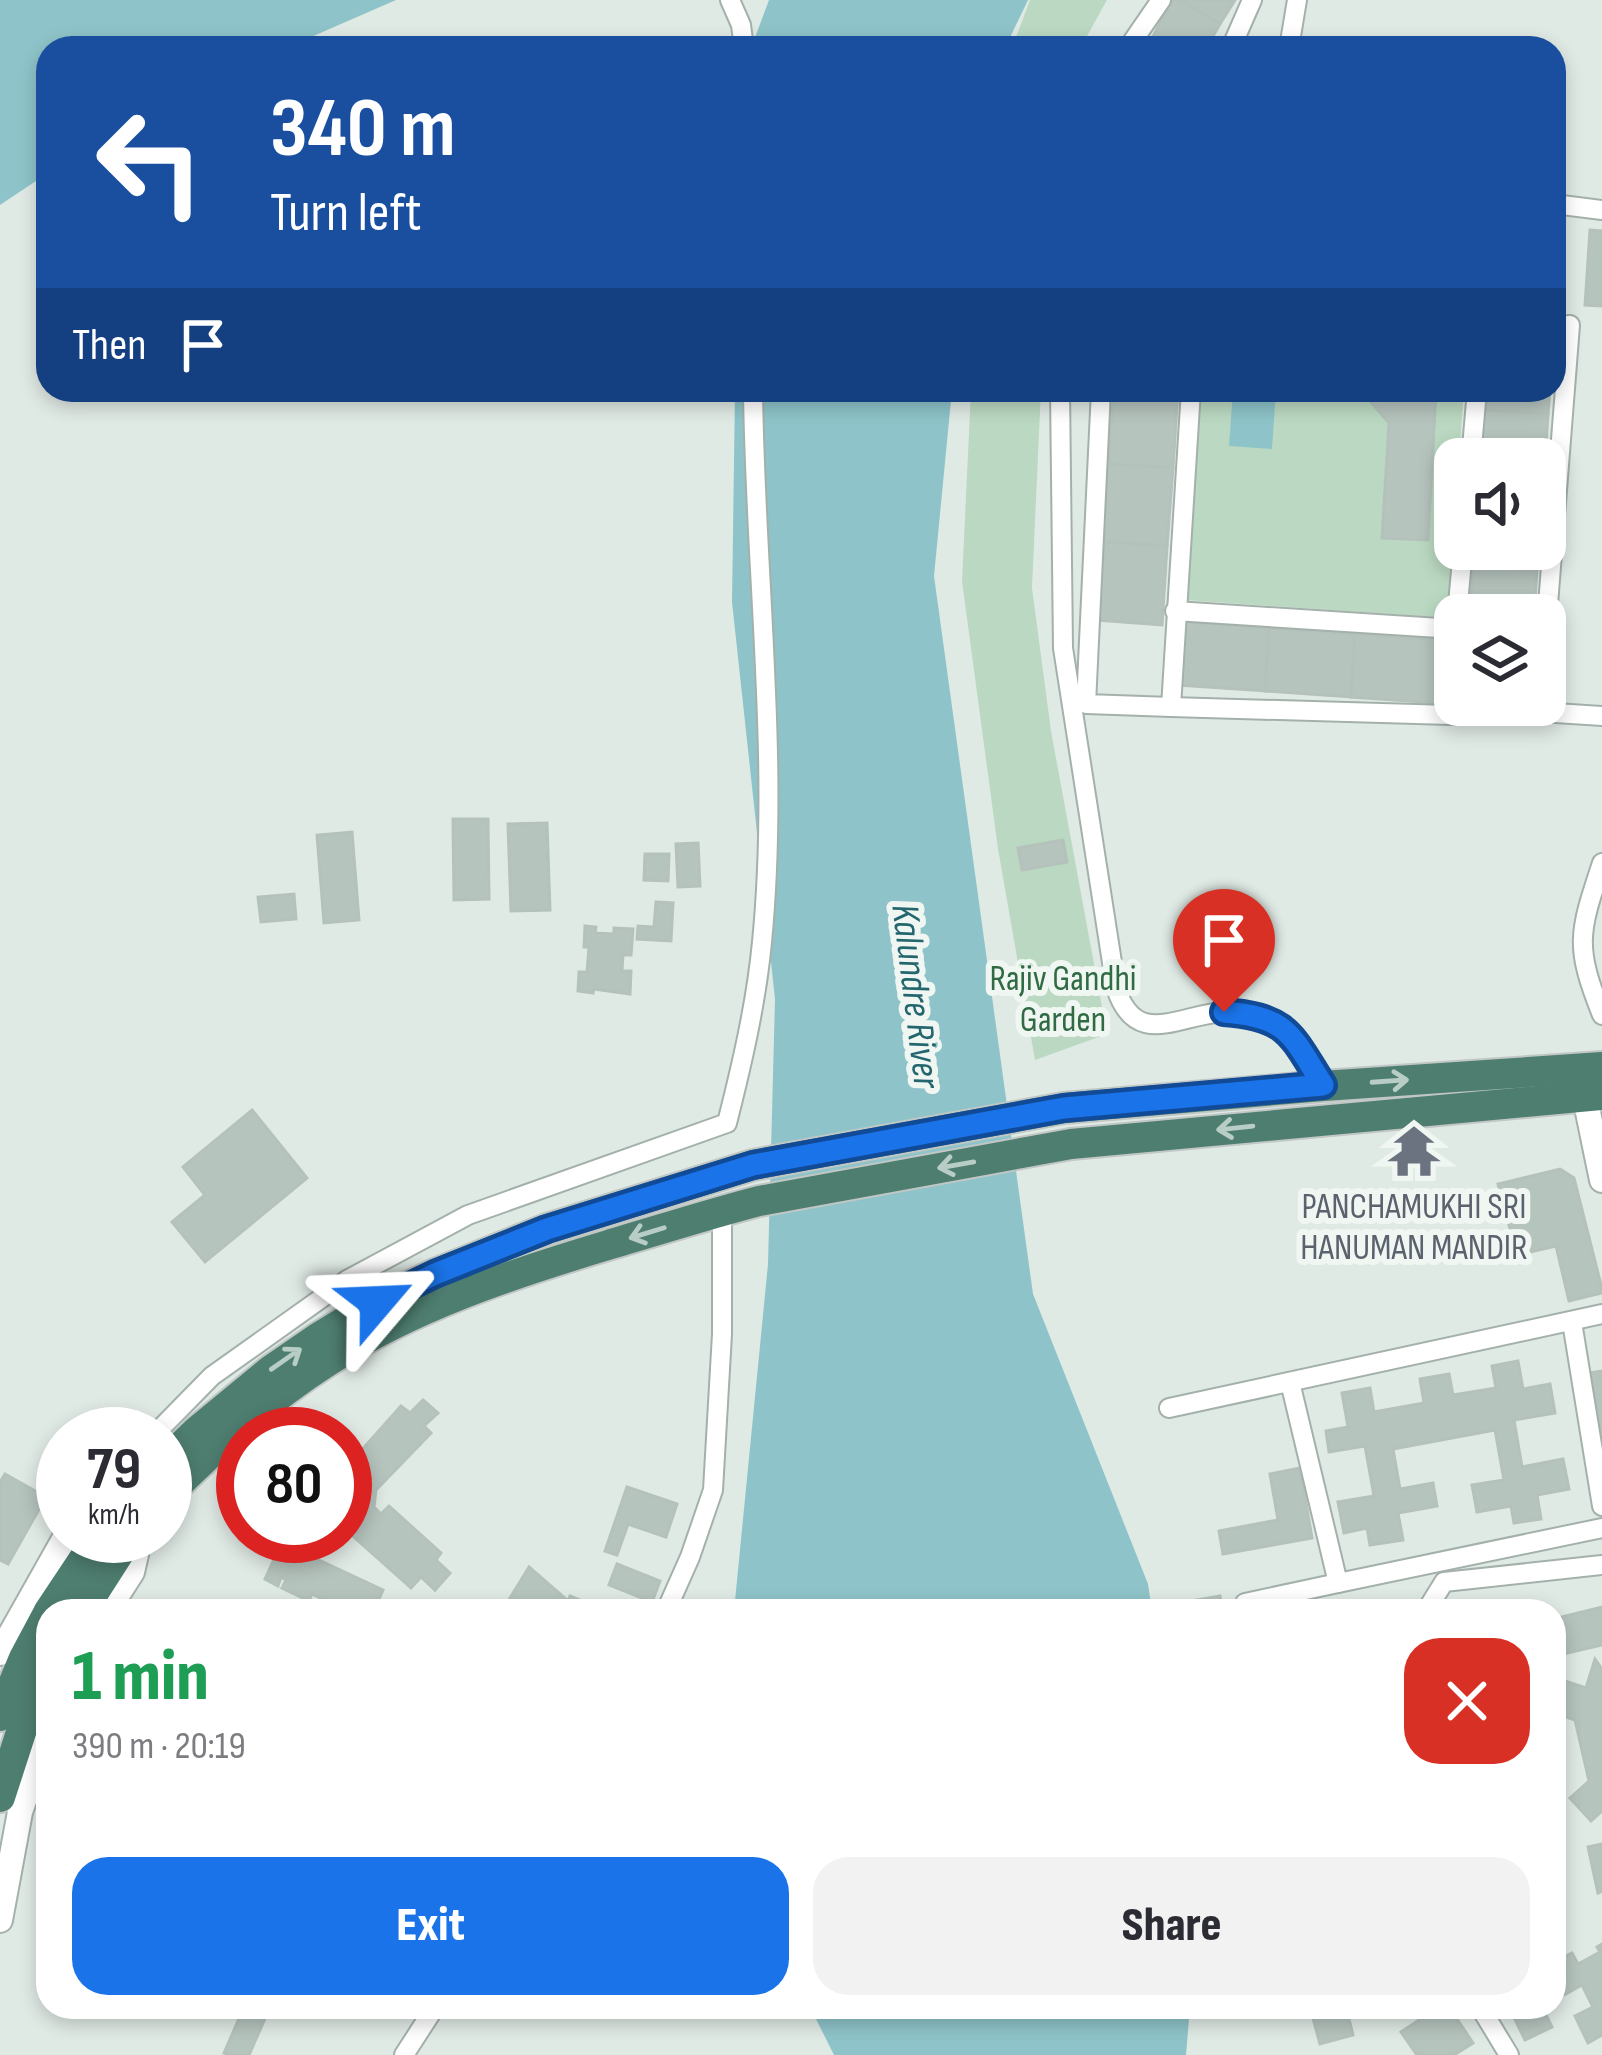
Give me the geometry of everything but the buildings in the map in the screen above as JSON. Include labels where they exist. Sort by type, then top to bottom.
[{"type":"highway","points":[[192,1436],[272,1370],[377,1302],[547,1229],[753,1165],[1064,1108],[1323,1085],[1595,1080]]},
{"type":"highway","points":[[192,1470],[285,1390],[375,1334],[504,1278],[722,1210],[1071,1144],[1595,1080]]},
{"type":"highway","points":[[60,1599],[94,1563]]},
{"type":"highway","points":[[88,1599],[106,1563]]},
{"type":"highway","points":[[0,1716],[36,1635]]},
{"type":"highway","points":[[0,1797],[36,1698]]},
{"type":"street","points":[[730,0],[742,36]]},
{"type":"street","points":[[1136,36],[1161,0]]},
{"type":"street","points":[[1237,36],[1252,0]]},
{"type":"street","points":[[1291,36],[1297,0]]},
{"type":"street","points":[[1566,206],[1602,210]]},
{"type":"street","points":[[1566,326],[1570,326],[1566,377]]},
{"type":"street","points":[[182,1407],[212,1376],[347,1280],[467,1216],[727,1123],[747,1043],[762,943],[769,797],[753,402]]},
{"type":"street","points":[[1060,402],[1064,647],[1121,1005],[1144,1023],[1158,1025],[1224,1012],[1273,1022],[1290,1033],[1323,1085]]},
{"type":"street","points":[[1100,402],[1086,704],[1434,715]]},
{"type":"street","points":[[1171,707],[1190,402]]},
{"type":"street","points":[[1473,438],[1476,402]]},
{"type":"street","points":[[1549,594],[1564,402]]},
{"type":"street","points":[[1175,610],[1434,628]]},
{"type":"street","points":[[1566,712],[1602,716]]},
{"type":"street","points":[[1602,863],[1582,930],[1581,950],[1602,1015]]},
{"type":"street","points":[[1595,1080],[1602,1180]]},
{"type":"street","points":[[671,1599],[713,1490],[722,1334],[722,1210]]},
{"type":"street","points":[[1168,1408],[1602,1315]]},
{"type":"street","points":[[1572,1322],[1602,1506]]},
{"type":"street","points":[[1290,1382],[1338,1583]]},
{"type":"street","points":[[1264,1599],[1602,1528]]},
{"type":"street","points":[[0,1653],[51,1563]]},
{"type":"street","points":[[115,1599],[134,1563]]},
{"type":"street","points":[[1433,1599],[1444,1582],[1602,1565]]},
{"type":"street","points":[[0,1920],[20,1812],[36,1766]]},
{"type":"street","points":[[404,2055],[427,2019]]},
{"type":"street","points":[[1487,2019],[1509,2055]]},
{"type":"green space","points":[[1030,0],[1107,0],[1087,36],[1016,36]]},
{"type":"green space","name":"Rajiv Gandhi Garden","points":[[970,402],[1040,402],[1032,588],[1051,731],[1107,1034],[1035,1060],[998,849],[962,581]]},
{"type":"green space","points":[[1199,402],[1463,402],[1461,438],[1434,438],[1434,570],[1451,570],[1450,594],[1434,594],[1434,617],[1185,600]]},
{"type":"water","points":[[0,0],[396,0],[314,36],[36,36],[36,181],[0,205]]},
{"type":"water","points":[[769,0],[1028,0],[1011,36],[756,36]]},
{"type":"water","name":"Kalundre River","points":[[735,402],[951,402],[934,576],[1033,1294],[1150,1599],[735,1599],[768,1264],[775,999],[732,602]]},
{"type":"water","points":[[1232,402],[1275,402],[1272,449],[1229,446]]},
{"type":"water","points":[[816,2019],[1189,2019],[1186,2055],[834,2055]]},
{"type":"place","name":"PANCHAMUKHI SRI HANUMAN MANDIR","points":[[1414,1151]]},
{"type":"route","points":[[377,1302],[547,1229],[753,1165],[1064,1108],[1323,1085],[1290,1033],[1251,1014],[1224,1012]]}]
